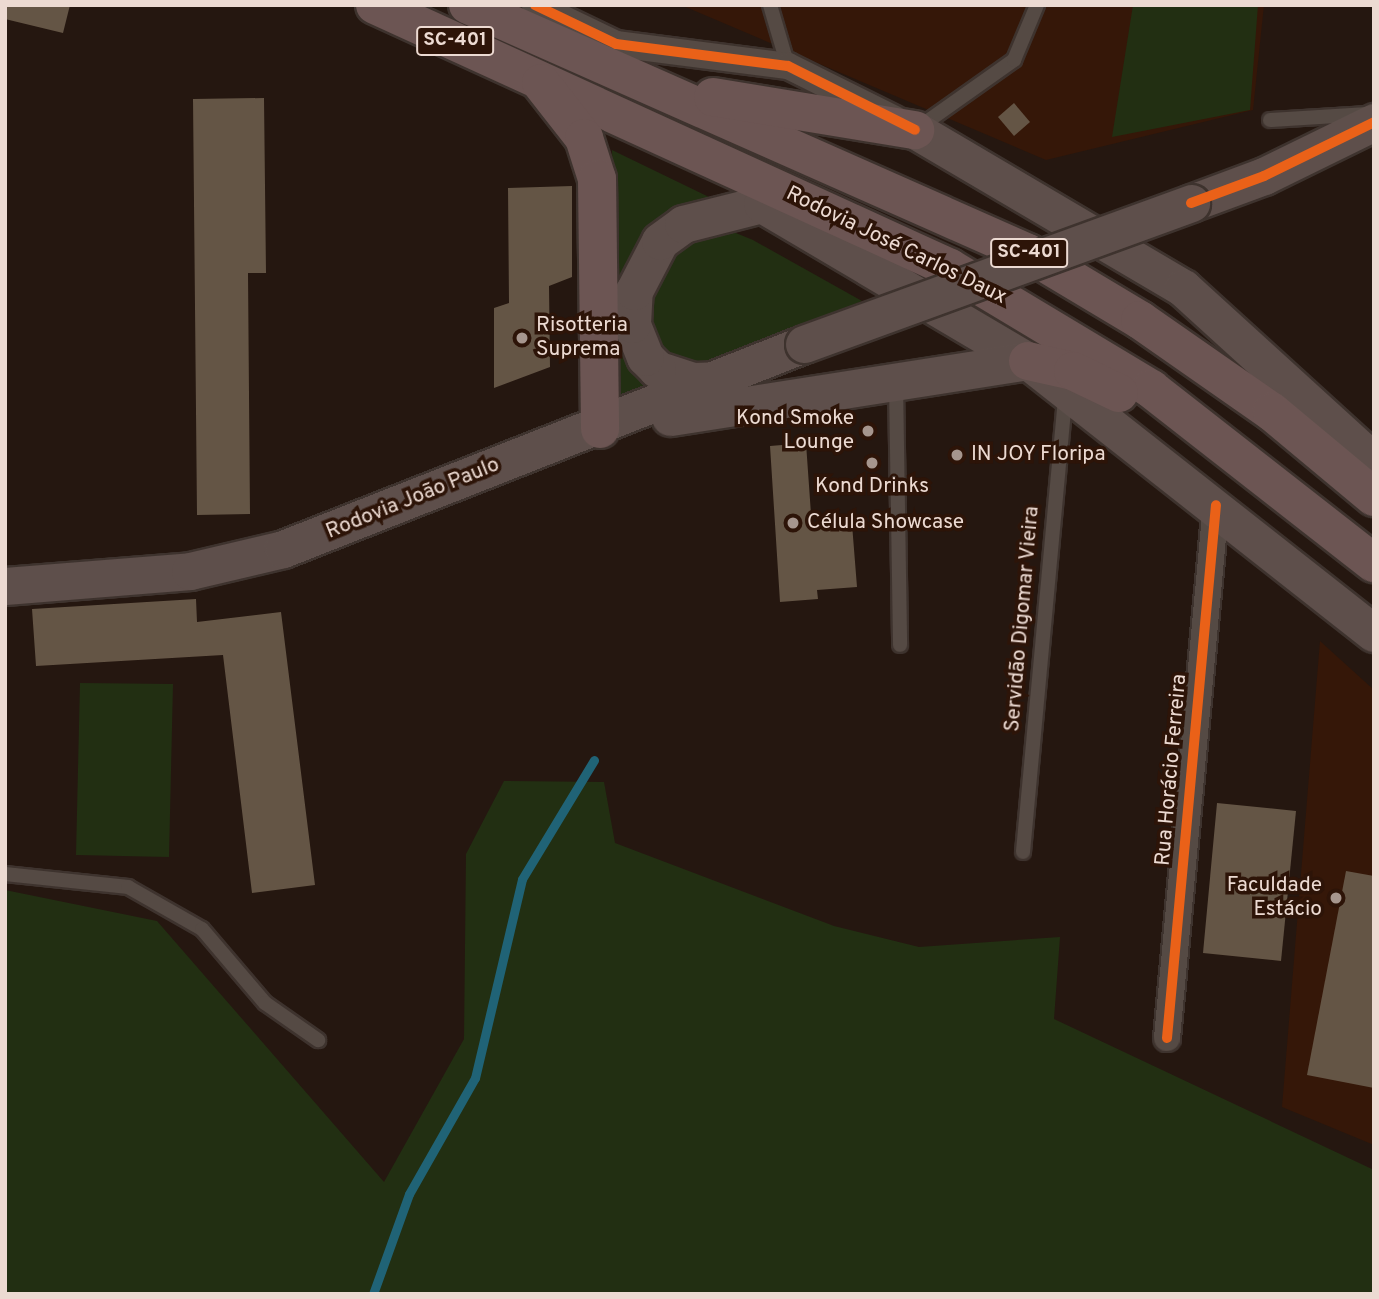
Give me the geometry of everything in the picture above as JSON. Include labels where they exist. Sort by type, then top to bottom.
[{"type":"highway","name":"Rodovia José Carlos Daux","points":[[375,5],[536,76],[962,275],[1151,389],[1374,563]]},
{"type":"highway","name":"Rodovia José Carlos Daux","points":[[468,5],[1039,258],[1272,412],[1374,497]]},
{"type":"highway","points":[[536,76],[584,138],[595,167],[600,429]]},
{"type":"highway","points":[[642,84],[915,130]]},
{"type":"highway","points":[[715,160],[762,204]]},
{"type":"highway","points":[[1028,361],[1073,371],[1228,447]]},
{"type":"main road","name":"Rodovia João Paulo","points":[[5,586],[190,571],[261,555],[600,429],[804,344],[1303,159],[1374,122]]},
{"type":"main road","points":[[915,130],[1183,288],[1374,462]]},
{"type":"main road","points":[[723,380],[693,381],[657,369],[645,357],[632,324],[634,291],[660,241],[684,223],[762,204],[1028,361],[1216,505],[1374,633]]},
{"type":"main road","points":[[600,429],[895,379],[1028,361]]},
{"type":"street","points":[[535,5],[568,14],[616,44],[789,66],[915,130]]},
{"type":"street","name":"Rua Horácio Ferreira","points":[[1167,1038],[1216,505]]},
{"type":"lane","points":[[770,5],[789,66]]},
{"type":"lane","points":[[915,130],[1014,60],[1037,5]]},
{"type":"lane","points":[[1270,120],[1374,114]]},
{"type":"lane","points":[[895,379],[900,645]]},
{"type":"lane","name":"Servidão Digomar Vieira","points":[[1023,852],[1066,390]]},
{"type":"lane","points":[[5,874],[128,887],[202,929],[265,1003],[318,1040]]},
{"type":"shaded area","points":[[681,5],[1264,5],[1253,110],[1046,160]]},
{"type":"shaded area","name":"Faculdade Estácio","points":[[1320,641],[1374,690],[1374,1145],[1282,1107]]},
{"type":"green space","points":[[1133,5],[1258,5],[1250,110],[1112,137]]},
{"type":"green space","points":[[612,150],[709,197],[673,211],[631,260],[659,390],[617,400]]},
{"type":"green space","points":[[726,229],[753,240],[862,301],[706,369],[676,364],[655,343],[651,292],[683,244]]},
{"type":"green space","points":[[80,683],[173,684],[169,857],[76,855]]},
{"type":"green space","points":[[504,781],[604,782],[615,843],[834,926],[919,947],[1060,937],[1054,1019],[1374,1170],[1374,1294],[5,1294],[5,890],[157,921],[384,1182],[464,1039],[466,854]]},
{"type":"building","points":[[5,5],[70,5],[63,33],[5,19]]},
{"type":"building","points":[[264,98],[266,273],[248,273],[250,514],[197,515],[193,99]]},
{"type":"building","points":[[1014,103],[1030,122],[1014,136],[998,117]]},
{"type":"building","points":[[572,186],[572,277],[549,286],[550,367],[494,388],[494,308],[509,303],[508,188]]},
{"type":"building","name":"Célula Showcase","points":[[806,443],[812,528],[852,524],[857,587],[817,590],[818,599],[780,602],[770,446]]},
{"type":"building","points":[[196,599],[197,622],[281,612],[315,885],[252,893],[223,655],[36,666],[32,609]]},
{"type":"building","points":[[1217,803],[1296,811],[1281,961],[1203,953]]},
{"type":"building","points":[[1346,871],[1374,876],[1374,1088],[1307,1075]]},
{"type":"waterway","points":[[373,1294],[409,1194],[475,1078],[522,879],[594,760]]},
{"type":"cycle path","points":[[535,5],[616,44],[788,66],[915,130]]},
{"type":"cycle path","points":[[1191,203],[1264,176],[1374,122]]},
{"type":"cycle path","points":[[1167,1038],[1216,505]]},
{"type":"place","name":"Risotteria Suprema","points":[[522,338]]},
{"type":"place","name":"Kond Smoke Lounge","points":[[868,431]]},
{"type":"place","name":"IN JOY Floripa","points":[[957,455]]},
{"type":"place","name":"Kond Drinks","points":[[872,463]]},
{"type":"place","name":"Célula Showcase","points":[[793,523]]},
{"type":"place","name":"Faculdade Estácio","points":[[1336,898]]}]
